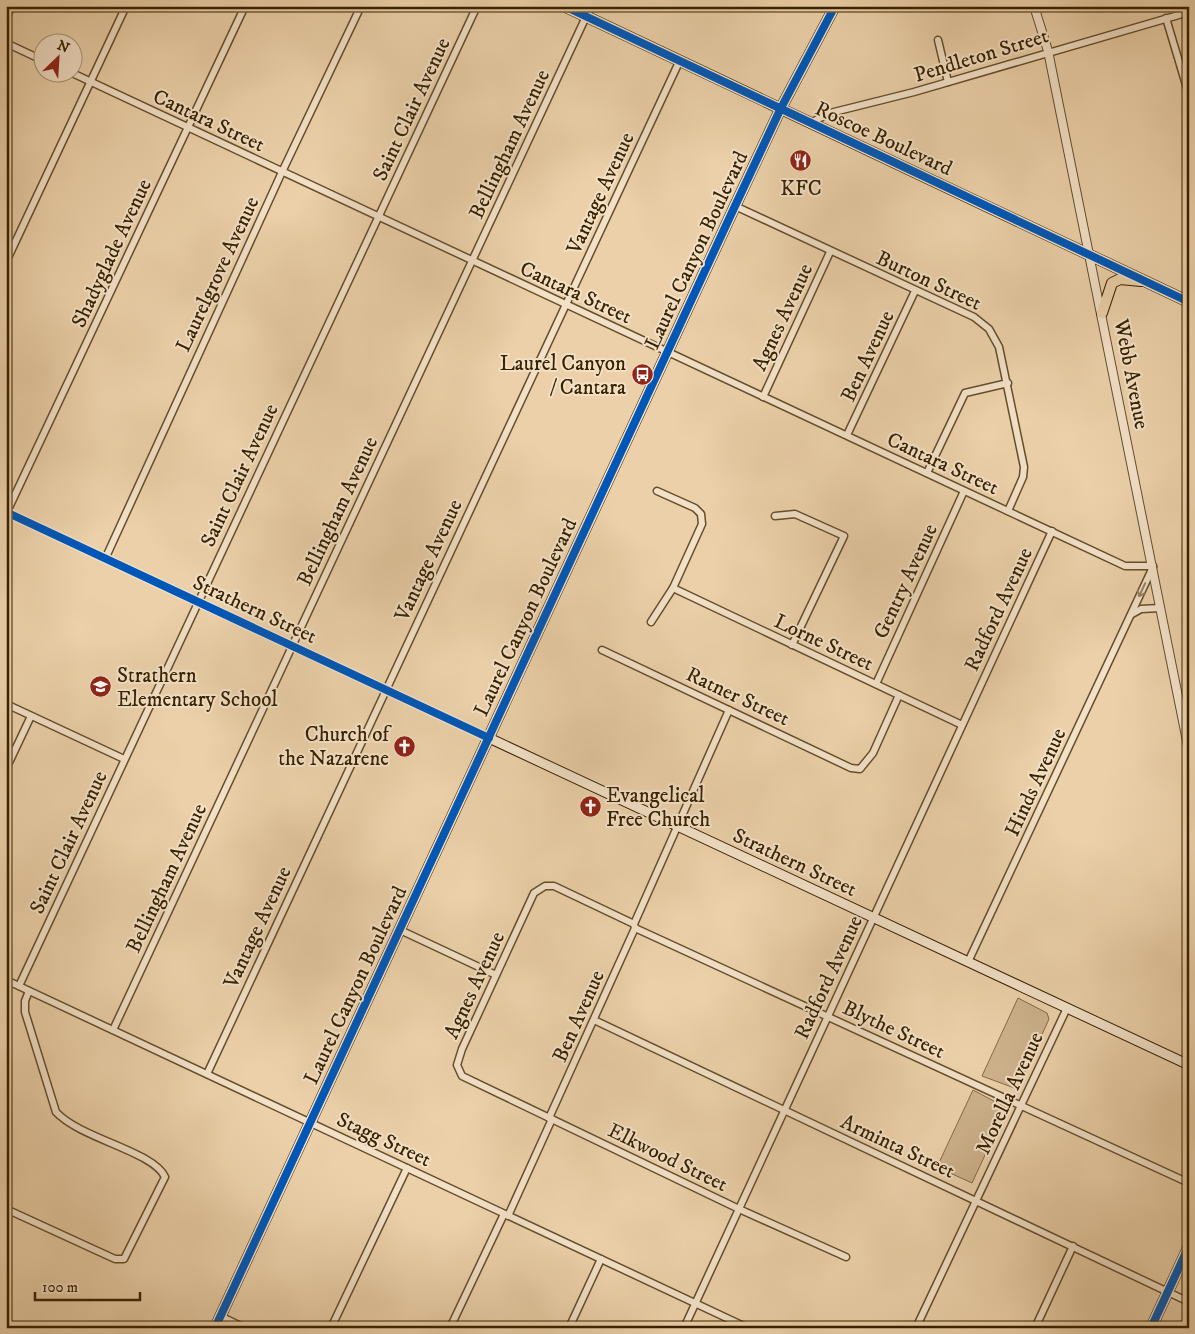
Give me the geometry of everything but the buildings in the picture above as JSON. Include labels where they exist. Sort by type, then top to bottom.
[{"type":"main road","name":"Roscoe Boulevard","points":[[564,6],[1189,302]]},
{"type":"main road","name":"Laurel Canyon Boulevard","points":[[215,1328],[735,206],[781,108],[835,6]]},
{"type":"main road","points":[[1102,313],[1108,288],[1115,280],[1147,282]]},
{"type":"main road","name":"Strathern Street","points":[[489,738],[1189,1065]]},
{"type":"main road","points":[[1151,1328],[1189,1246]]},
{"type":"street","points":[[6,18],[12,6]]},
{"type":"street","points":[[6,262],[126,6]]},
{"type":"street","name":"Shadyglade Avenue","points":[[6,513],[245,6]]},
{"type":"street","name":"Laurelgrove Avenue","points":[[106,557],[282,172],[361,6]]},
{"type":"street","name":"Saint Clair Avenue","points":[[19,986],[477,6]]},
{"type":"street","name":"Bellingham Avenue","points":[[113,1030],[591,6]]},
{"type":"street","name":"Webb Avenue","points":[[1034,6],[1048,51],[1189,751]]},
{"type":"street","name":"Pendleton Street","points":[[812,122],[830,113],[948,82],[1048,51],[1189,12]]},
{"type":"street","points":[[1166,18],[1189,96]]},
{"type":"street","points":[[938,40],[948,82]]},
{"type":"street","points":[[6,43],[32,55]]},
{"type":"street","name":"Vantage Avenue","points":[[207,1074],[680,60]]},
{"type":"street","name":"Cantara Street","points":[[82,78],[1125,566],[1153,566]]},
{"type":"street","name":"Burton Street","points":[[735,206],[830,252],[974,317],[989,329],[999,347],[1024,467],[1023,477],[1008,511]]},
{"type":"street","name":"Agnes Avenue","points":[[763,397],[830,252]]},
{"type":"street","name":"Ben Avenue","points":[[847,435],[915,291]]},
{"type":"street","points":[[927,473],[965,393],[1008,383]]},
{"type":"street","points":[[651,622],[673,588],[702,524],[701,514],[695,508],[657,491]]},
{"type":"street","name":"Gentry Avenue","points":[[876,684],[964,491]]},
{"type":"street","name":"Strathern Street","points":[[6,513],[106,557],[489,738]]},
{"type":"street","points":[[775,516],[795,514],[844,536],[792,645]]},
{"type":"street","name":"Radford Avenue","points":[[684,1328],[1052,531]]},
{"type":"street","name":"Hinds Avenue","points":[[968,962],[1153,566]]},
{"type":"street","name":"Lorne Street","points":[[673,588],[962,724]]},
{"type":"street","points":[[1130,615],[1141,609],[1160,608]]},
{"type":"street","name":"Ratner Street","points":[[602,650],[851,768],[860,769],[873,753],[899,695]]},
{"type":"street","points":[[6,704],[124,759]]},
{"type":"street","name":"Ben Avenue","points":[[450,1328],[551,1119],[729,710]]},
{"type":"street","points":[[6,769],[31,716]]},
{"type":"street","name":"Blythe Street","points":[[534,893],[545,886],[554,886],[635,926],[1189,1183]]},
{"type":"street","name":"Agnes Avenue","points":[[477,1084],[462,1076],[458,1071],[457,1060],[534,893]]},
{"type":"street","points":[[400,930],[496,975]]},
{"type":"street","name":"Stagg Street","points":[[6,980],[748,1328]]},
{"type":"street","points":[[6,1209],[115,1259],[124,1259],[164,1183],[165,1177],[156,1165],[77,1129],[56,1112],[25,1012],[25,1001],[29,991]]},
{"type":"street","name":"Morella Avenue","points":[[916,1328],[1067,1008]]},
{"type":"street","name":"Arminta Street","points":[[594,1020],[1189,1302]]},
{"type":"street","name":"Elkwood Street","points":[[477,1084],[739,1209],[846,1257]]},
{"type":"street","points":[[331,1328],[407,1168]]},
{"type":"street","points":[[1035,1328],[1073,1246]]},
{"type":"street","points":[[569,1328],[601,1259]]},
{"type":"street","points":[[220,1316],[245,1328]]},
{"type":"shaded area","points":[[1018,998],[1047,1013],[1049,1019],[1017,1089],[982,1076]]},
{"type":"shaded area","points":[[973,1090],[1007,1108],[972,1183],[937,1167]]},
{"type":"cycle path","points":[[564,6],[1189,302]]},
{"type":"cycle path","points":[[215,1328],[735,206],[781,108],[835,6]]},
{"type":"cycle path","points":[[6,512],[489,738]]},
{"type":"cycle path","points":[[1151,1328],[1189,1246]]},
{"type":"place","name":"KFC","points":[[801,161]]},
{"type":"place","name":"Laurel Canyon / Cantara","points":[[642,375]]},
{"type":"place","name":"Strathern Elementary School","points":[[101,687]]},
{"type":"place","name":"Church of the Nazarene","points":[[405,746]]},
{"type":"place","name":"Evangelical Free Church","points":[[590,807]]}]
